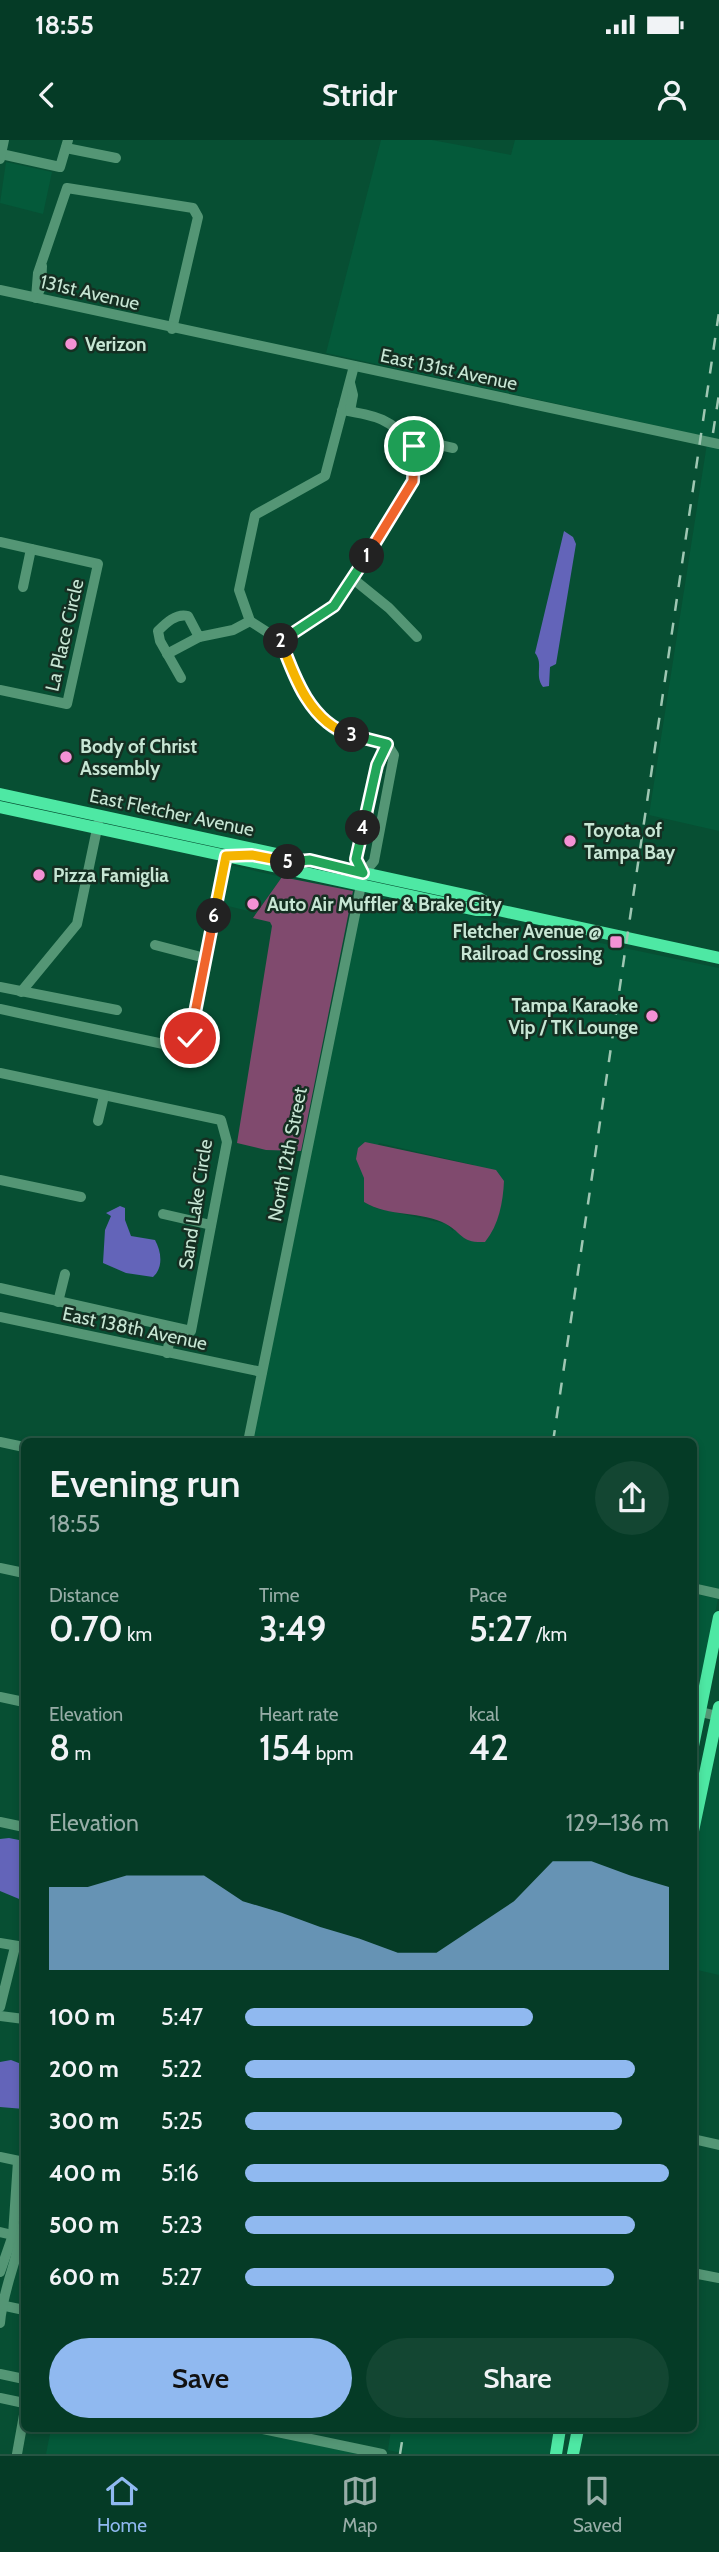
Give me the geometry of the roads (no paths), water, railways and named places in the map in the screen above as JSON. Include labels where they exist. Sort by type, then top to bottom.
[{"type":"main road","name":"East Fletcher Avenue","points":[[0,794],[226,856],[362,879]]},
{"type":"main road","name":"East Fletcher Avenue","points":[[0,807],[310,860],[362,879],[476,910],[498,910],[719,958]]},
{"type":"main road","points":[[226,856],[252,855],[287,862],[310,860]]},
{"type":"main road","points":[[697,1711],[703,1696],[719,1617]]},
{"type":"main road","points":[[703,1696],[719,1700]]},
{"type":"main road","points":[[697,1809],[718,1711]]},
{"type":"main road","points":[[556,2454],[560,2432]]},
{"type":"main road","points":[[573,2454],[577,2432]]},
{"type":"street","points":[[4,140],[0,156],[57,167],[62,163],[67,144],[116,158]]},
{"type":"street","points":[[36,298],[38,273],[63,192],[67,188],[193,208],[198,217],[172,329]]},
{"type":"street","name":"131st Avenue","points":[[0,290],[172,329]]},
{"type":"street","name":"East 131st Avenue","points":[[172,329],[719,444]]},
{"type":"street","points":[[354,366],[345,393],[346,410],[325,476],[255,515],[239,590],[250,621],[281,641],[303,692],[321,718],[335,731],[387,744],[394,755],[374,861],[362,879]]},
{"type":"street","points":[[281,641],[334,606],[406,496],[415,466],[414,446],[396,425],[378,416],[346,410]]},
{"type":"street","points":[[414,446],[431,443],[453,448]]},
{"type":"street","name":"La Place Circle","points":[[0,542],[98,565],[67,704],[0,690]]},
{"type":"street","points":[[23,587],[31,549]]},
{"type":"street","points":[[352,578],[389,608],[417,637]]},
{"type":"street","points":[[181,678],[160,641],[158,631],[167,621],[183,614],[188,616],[199,637]]},
{"type":"street","points":[[167,654],[199,637],[233,629],[250,621]]},
{"type":"street","points":[[362,879],[356,859],[369,796],[387,744]]},
{"type":"street","points":[[21,992],[77,924],[98,823]]},
{"type":"street","points":[[0,1009],[168,1045],[190,1038],[226,856]]},
{"type":"street","name":"North 12th Street","points":[[249,1438],[362,879]]},
{"type":"street","points":[[155,945],[205,958]]},
{"type":"street","points":[[0,987],[117,1010]]},
{"type":"street","name":"Sand Lake Circle","points":[[0,1073],[221,1120],[227,1142],[191,1331],[172,1328]]},
{"type":"street","points":[[98,1121],[104,1096]]},
{"type":"street","points":[[0,1181],[81,1197]]},
{"type":"street","points":[[163,1214],[211,1225]]},
{"type":"street","points":[[58,1302],[65,1274]]},
{"type":"street","points":[[0,1288],[172,1328],[167,1353]]},
{"type":"street","name":"East 138th Avenue","points":[[0,1317],[262,1371]]},
{"type":"street","points":[[0,1442],[21,1446]]},
{"type":"street","points":[[0,1568],[21,1572]]},
{"type":"street","points":[[697,1589],[719,1594]]},
{"type":"street","points":[[0,1697],[21,1701]]},
{"type":"street","points":[[697,1711],[718,1711]]},
{"type":"street","points":[[0,1822],[21,1826]]},
{"type":"street","points":[[0,1943],[20,1947],[0,2007]]},
{"type":"street","points":[[0,2016],[21,2019]]},
{"type":"street","points":[[697,2140],[718,2145]]},
{"type":"street","points":[[0,2157],[21,2161],[20,2236],[1,2305],[0,2323]]},
{"type":"street","points":[[0,2232],[20,2236]]},
{"type":"street","points":[[0,2272],[20,2236]]},
{"type":"street","points":[[697,2274],[719,2278]]},
{"type":"street","points":[[1,2305],[21,2309]]},
{"type":"street","points":[[0,2374],[21,2378]]},
{"type":"street","points":[[0,2398],[21,2402]]},
{"type":"street","points":[[17,2454],[21,2432]]},
{"type":"street","points":[[277,2432],[382,2454]]},
{"type":"railway","points":[[554,1438],[719,312]]},
{"type":"railway","points":[[713,433],[719,394]]},
{"type":"railway","points":[[400,2454],[404,2432]]},
{"type":"place","name":"Verizon","points":[[71,344]]},
{"type":"place","name":"Body of Christ Assembly","points":[[66,757]]},
{"type":"place","name":"Toyota of Tampa Bay","points":[[570,841]]},
{"type":"place","name":"Pizza Famiglia","points":[[39,875]]},
{"type":"place","name":"Auto Air Muffler & Brake City","points":[[253,904]]},
{"type":"place","name":"Fletcher Avenue @ Railroad Crossing","points":[[616,942]]},
{"type":"place","name":"Tampa Karaoke Vip / TK Lounge","points":[[652,1016]]}]
